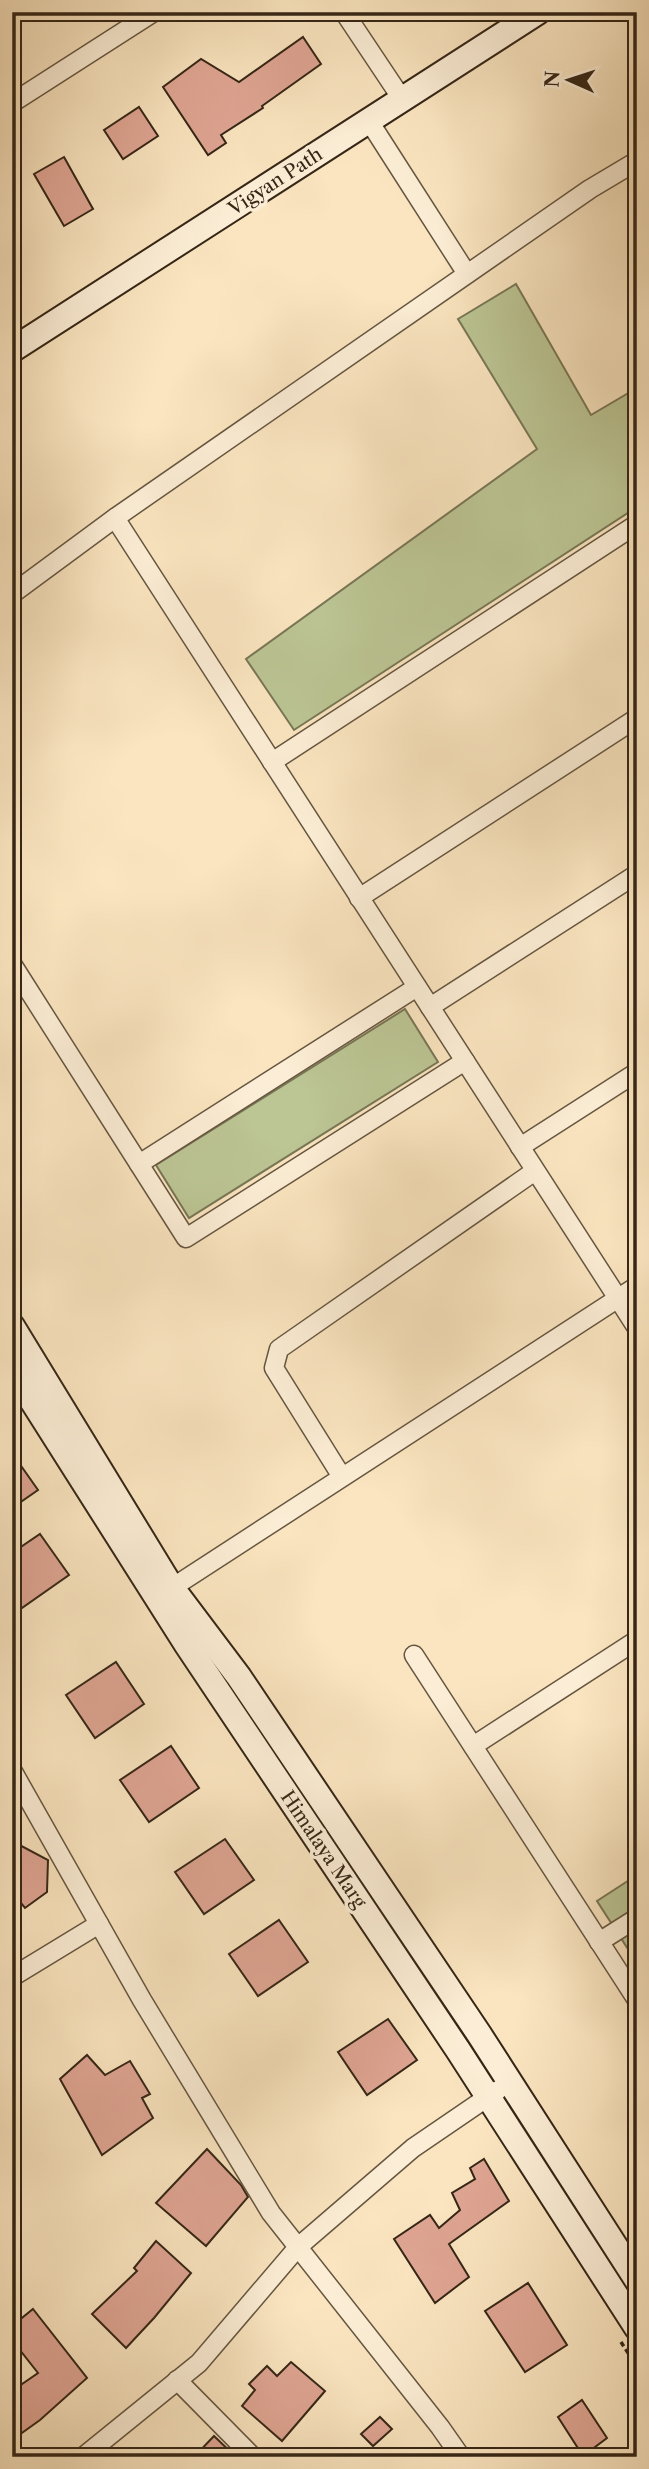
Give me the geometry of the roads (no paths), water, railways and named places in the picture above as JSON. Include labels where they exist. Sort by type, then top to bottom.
[{"type":"main road","name":"Vigyan Path","points":[[12,350],[538,12]]},
{"type":"main road","name":"Himalaya Marg","points":[[12,1326],[165,1593],[239,1677],[509,2082],[637,2280]]},
{"type":"main road","name":"Himalaya Marg","points":[[12,1369],[165,1593],[637,2328]]},
{"type":"street","points":[[12,103],[155,12]]},
{"type":"street","points":[[344,12],[402,99]]},
{"type":"street","points":[[369,121],[467,274]]},
{"type":"street","points":[[12,594],[115,518],[467,274],[590,189],[637,161]]},
{"type":"street","points":[[115,518],[637,1328]]},
{"type":"street","points":[[272,762],[637,524]]},
{"type":"street","points":[[359,898],[637,719]]},
{"type":"street","points":[[430,1007],[637,874]]},
{"type":"street","points":[[12,964],[186,1238],[465,1061]]},
{"type":"street","points":[[139,1164],[417,987]]},
{"type":"street","points":[[520,1147],[637,1072]]},
{"type":"street","points":[[342,1477],[274,1368],[279,1349],[535,1171]]},
{"type":"street","points":[[165,1593],[637,1286]]},
{"type":"street","points":[[473,1746],[637,1640]]},
{"type":"street","points":[[414,1655],[637,2000]]},
{"type":"street","points":[[12,1770],[142,2000],[271,2213],[461,2457]]},
{"type":"street","points":[[599,1942],[637,1918]]},
{"type":"street","points":[[12,1977],[99,1924]]},
{"type":"street","points":[[83,2457],[199,2363],[298,2247],[413,2148],[509,2082]]},
{"type":"street","points":[[177,2380],[253,2457]]}]
